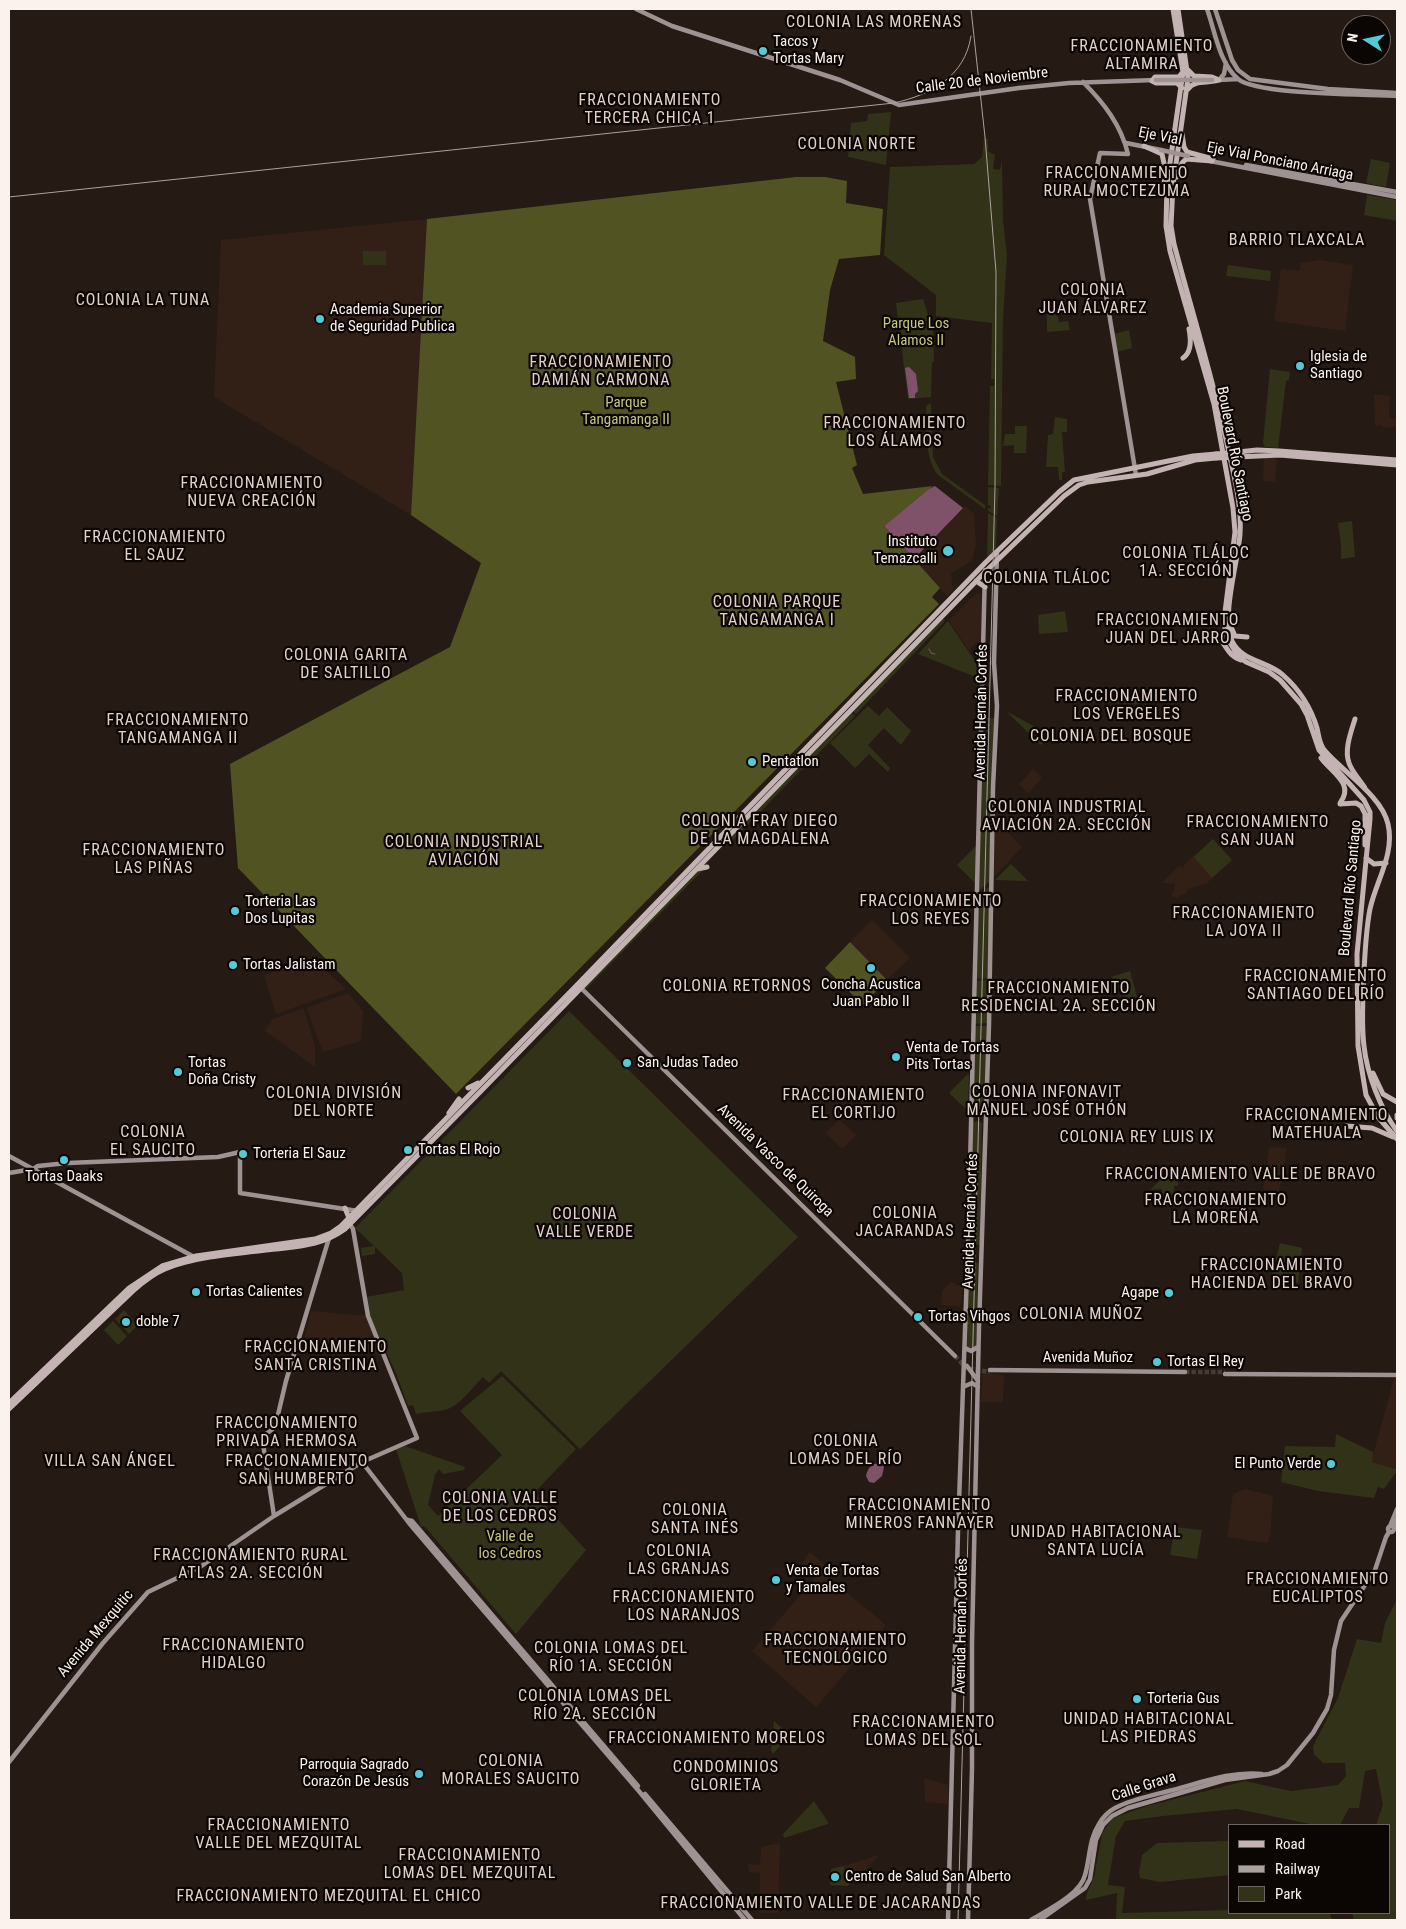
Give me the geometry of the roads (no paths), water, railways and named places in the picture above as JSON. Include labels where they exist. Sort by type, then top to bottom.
[{"type":"main road","name":"Calle 20 de Noviembre","points":[[636,9],[674,27],[840,80],[899,105],[1018,88],[1083,82],[1238,79]]},
{"type":"main road","name":"Boulevard Río Santiago","points":[[1173,9],[1185,71]]},
{"type":"main road","name":"Boulevard Río Santiago","points":[[1178,9],[1185,71],[1171,212],[1174,244],[1218,401],[1238,504],[1240,536],[1228,619],[1232,640],[1240,652],[1248,658],[1272,667],[1283,675],[1297,690],[1311,710],[1321,746],[1368,792],[1377,803],[1388,824],[1389,849],[1370,909],[1365,955],[1364,1046],[1376,1090],[1388,1118],[1397,1131]]},
{"type":"main road","points":[[1207,9],[1226,63],[1238,79],[1253,86],[1296,92],[1397,94]]},
{"type":"main road","points":[[1215,9],[1229,53],[1238,70]]},
{"type":"main road","points":[[1219,80],[1212,77],[1194,76],[1185,71],[1179,77],[1155,77],[1154,80],[1156,83],[1177,83],[1184,90],[1192,84],[1212,83],[1219,80],[1224,74],[1226,63]]},
{"type":"main road","points":[[1226,63],[1230,63],[1245,76],[1255,80],[1397,94]]},
{"type":"main road","points":[[1083,82],[1106,106],[1126,143],[1128,154],[1100,153],[1090,199],[1136,475]]},
{"type":"main road","points":[[1296,92],[1313,87]]},
{"type":"main road","name":"Boulevard Río Santiago","points":[[1184,90],[1167,184],[1166,226],[1170,251],[1214,404],[1235,521],[1235,542],[1224,620],[1226,636],[1238,656],[1246,662],[1269,672],[1280,680],[1298,699],[1307,714],[1319,750],[1368,806],[1370,818],[1357,954],[1358,1046],[1366,1095],[1371,1107],[1397,1138]]},
{"type":"main road","points":[[1304,91],[1309,95]]},
{"type":"main road","points":[[1182,116],[1182,138],[1185,150],[1213,160]]},
{"type":"main road","name":"Eje Vial","points":[[1126,143],[1188,156]]},
{"type":"main road","points":[[1144,146],[1160,153],[1163,157],[1166,204]]},
{"type":"main road","name":"Eje Vial Ponciano Arriaga","points":[[1188,156],[1397,192]]},
{"type":"main road","points":[[1171,212],[1177,173],[1182,163],[1188,159],[1213,160]]},
{"type":"main road","name":"Eje Vial Ponciano Arriaga","points":[[1213,160],[1397,197]]},
{"type":"main road","points":[[1183,358],[1186,356],[1190,343],[1185,304]]},
{"type":"main road","points":[[1259,451],[1265,456]]},
{"type":"main road","points":[[1248,456],[1259,451]]},
{"type":"main road","points":[[416,1153],[460,1101],[579,987],[976,581],[1071,490],[1088,482],[1158,472],[1195,460],[1216,456],[1259,451],[1397,460]]},
{"type":"main road","points":[[1237,454],[1397,465]]},
{"type":"main road","points":[[579,987],[986,562],[1059,492],[1074,480],[1193,456],[1216,456]]},
{"type":"main road","name":"Avenida Hernán Cortés","points":[[968,1920],[978,1381],[997,706],[994,663],[997,553]]},
{"type":"main road","name":"Avenida Hernán Cortés","points":[[948,1920],[986,562]]},
{"type":"main road","points":[[976,581],[985,587]]},
{"type":"main road","points":[[1228,619],[1235,636],[1247,636]]},
{"type":"main road","points":[[1215,637],[1221,640],[1230,654],[1246,662]]},
{"type":"main road","points":[[1355,719],[1348,744],[1348,757],[1352,768],[1368,792]]},
{"type":"main road","points":[[1319,750],[1321,758],[1346,787],[1346,794],[1340,804],[1356,803],[1364,810],[1364,851],[1367,858],[1374,864],[1386,863]]},
{"type":"main road","points":[[696,869],[706,868]]},
{"type":"main road","points":[[1364,884],[1377,886]]},
{"type":"main road","name":"Avenida Vasco de Quiroga","points":[[579,987],[955,1356]]},
{"type":"main road","points":[[9,1156],[195,1258],[314,1244],[327,1240],[359,1211],[482,1090],[563,1003]]},
{"type":"main road","points":[[1366,1055],[1381,1091],[1387,1097],[1397,1102]]},
{"type":"main road","points":[[468,1088],[483,1080]]},
{"type":"main road","points":[[460,1101],[468,1102],[482,1090]]},
{"type":"main road","points":[[1346,1126],[1372,1128],[1397,1138]]},
{"type":"main road","points":[[9,1173],[33,1169],[38,1166],[67,1163],[218,1157],[240,1152],[240,1194],[359,1211]]},
{"type":"main road","points":[[345,1208],[348,1221]]},
{"type":"main road","points":[[9,1410],[129,1288],[151,1272],[173,1262],[315,1238],[334,1231],[348,1221]]},
{"type":"main road","name":"Avenida Mexquitic","points":[[9,1762],[103,1643],[148,1592],[200,1567],[274,1516],[362,1462],[417,1438],[368,1316],[353,1229],[348,1221]]},
{"type":"main road","points":[[274,1516],[262,1437],[274,1428],[327,1240],[334,1231]]},
{"type":"main road","points":[[9,1403],[101,1318]]},
{"type":"main road","points":[[965,1348],[972,1351],[979,1347]]},
{"type":"main road","points":[[967,1366],[978,1381]]},
{"type":"main road","name":"Avenida Muñoz","points":[[990,1371],[1185,1372]]},
{"type":"main road","points":[[1225,1373],[1397,1375]]},
{"type":"main road","points":[[1376,1375],[1397,1375]]},
{"type":"main road","points":[[963,1386],[972,1383],[978,1387]]},
{"type":"main road","points":[[362,1462],[409,1523],[614,1756],[752,1920]]},
{"type":"main road","points":[[1390,1529],[1397,1509]]},
{"type":"main road","points":[[1390,1529],[1397,1520]]},
{"type":"main road","name":"Calle Grava","points":[[1040,1920],[1085,1888],[1090,1879],[1096,1840],[1103,1825],[1112,1816],[1128,1808],[1225,1780],[1266,1774],[1287,1765],[1313,1733],[1327,1709],[1331,1695],[1334,1650],[1341,1621],[1372,1573],[1390,1529]]},
{"type":"main road","points":[[452,1572],[638,1790],[745,1920]]},
{"type":"main road","name":"Calle Grava","points":[[1031,1920],[1074,1892],[1081,1885],[1085,1877],[1091,1842],[1096,1829],[1104,1816],[1114,1808],[1225,1776],[1241,1773],[1266,1774]]},
{"type":"waterway","points":[[929,649],[931,653],[935,654]]},
{"type":"tunnel","points":[[955,1356],[966,1368],[990,1372]]},
{"type":"tunnel","points":[[1185,1372],[1225,1372]]},
{"type":"railway","points":[[958,1920],[995,487],[996,272],[985,137],[971,9]]},
{"type":"railway","points":[[9,197],[894,103],[920,95],[944,82],[962,63],[971,36]]},
{"type":"place","name":"Tacos y Tortas Mary","points":[[763,51]]},
{"type":"place","name":"Academia Superior de Seguridad Publica","points":[[320,319]]},
{"type":"place","name":"Iglesia de Santiago","points":[[1300,366]]},
{"type":"place","name":"Instituto Temazcalli","points":[[948,551]]},
{"type":"place","name":"Pentatlon","points":[[752,762]]},
{"type":"place","name":"Torteria Las Dos Lupitas","points":[[235,911]]},
{"type":"place","name":"Tortas Jalistam","points":[[233,965]]},
{"type":"place","name":"Concha Acustica Juan Pablo II","points":[[871,968]]},
{"type":"place","name":"Venta de Tortas Pits Tortas","points":[[896,1057]]},
{"type":"place","name":"San Judas Tadeo","points":[[627,1063]]},
{"type":"place","name":"Tortas Doña Cristy","points":[[178,1072]]},
{"type":"place","name":"Tortas El Rojo","points":[[408,1150]]},
{"type":"place","name":"Torteria El Sauz","points":[[243,1154]]},
{"type":"place","name":"Tortas Daaks","points":[[64,1160]]},
{"type":"place","name":"Tortas Calientes","points":[[196,1292]]},
{"type":"place","name":"Agape","points":[[1169,1293]]},
{"type":"place","name":"Tortas Vihgos","points":[[918,1317]]},
{"type":"place","name":"doble 7","points":[[126,1322]]},
{"type":"place","name":"Tortas El Rey","points":[[1157,1362]]},
{"type":"place","name":"El Punto Verde","points":[[1331,1464]]},
{"type":"place","name":"Venta de Tortas y Tamales","points":[[776,1580]]},
{"type":"place","name":"Torteria Gus","points":[[1137,1699]]},
{"type":"place","name":"Parroquia Sagrado Corazón De Jesús","points":[[419,1774]]},
{"type":"place","name":"Centro de Salud San Alberto","points":[[835,1877]]},
{"type":"district","name":"COLONIA LAS MORENAS","points":[[874,23]]},
{"type":"district","name":"FRACCIONAMIENTO ALTAMIRA","points":[[1142,56]]},
{"type":"district","name":"FRACCIONAMIENTO TERCERA CHICA 1","points":[[650,110]]},
{"type":"district","name":"COLONIA NORTE","points":[[857,145]]},
{"type":"district","name":"FRACCIONAMIENTO RURAL MOCTEZUMA","points":[[1117,183]]},
{"type":"district","name":"BARRIO TLAXCALA","points":[[1297,241]]},
{"type":"district","name":"COLONIA JUAN ÁLVAREZ","points":[[1093,300]]},
{"type":"district","name":"COLONIA LA TUNA","points":[[143,301]]},
{"type":"district","name":"FRACCIONAMIENTO DAMIÁN CARMONA","points":[[601,372]]},
{"type":"district","name":"FRACCIONAMIENTO LOS ÁLAMOS","points":[[895,433]]},
{"type":"district","name":"FRACCIONAMIENTO NUEVA CREACIÓN","points":[[252,493]]},
{"type":"district","name":"FRACCIONAMIENTO EL SAUZ","points":[[155,547]]},
{"type":"district","name":"COLONIA TLÁLOC 1A. SECCIÓN","points":[[1186,563]]},
{"type":"district","name":"COLONIA TLÁLOC","points":[[1047,579]]},
{"type":"district","name":"COLONIA PARQUE TANGAMANGA I","points":[[777,612]]},
{"type":"district","name":"FRACCIONAMIENTO JUAN DEL JARRO","points":[[1168,630]]},
{"type":"district","name":"COLONIA GARITA DE SALTILLO","points":[[346,665]]},
{"type":"district","name":"FRACCIONAMIENTO LOS VERGELES","points":[[1127,706]]},
{"type":"district","name":"FRACCIONAMIENTO TANGAMANGA II","points":[[178,730]]},
{"type":"district","name":"COLONIA DEL BOSQUE","points":[[1111,737]]},
{"type":"district","name":"COLONIA INDUSTRIAL AVIACIÓN 2A. SECCIÓN","points":[[1067,817]]},
{"type":"district","name":"COLONIA FRAY DIEGO DE LA MAGDALENA","points":[[760,831]]},
{"type":"district","name":"FRACCIONAMIENTO SAN JUAN","points":[[1258,832]]},
{"type":"district","name":"COLONIA INDUSTRIAL AVIACIÓN","points":[[464,852]]},
{"type":"district","name":"FRACCIONAMIENTO LAS PIÑAS","points":[[154,860]]},
{"type":"district","name":"FRACCIONAMIENTO LOS REYES","points":[[931,911]]},
{"type":"district","name":"FRACCIONAMIENTO LA JOYA II","points":[[1244,923]]},
{"type":"district","name":"FRACCIONAMIENTO SANTIAGO DEL RÍO","points":[[1316,986]]},
{"type":"district","name":"COLONIA RETORNOS","points":[[737,987]]},
{"type":"district","name":"FRACCIONAMIENTO RESIDENCIAL 2A. SECCIÓN","points":[[1059,998]]},
{"type":"district","name":"COLONIA INFONAVIT MANUEL JOSÉ OTHÓN","points":[[1047,1102]]},
{"type":"district","name":"COLONIA DIVISIÓN DEL NORTE","points":[[334,1103]]},
{"type":"district","name":"FRACCIONAMIENTO EL CORTIJO","points":[[854,1105]]},
{"type":"district","name":"FRACCIONAMIENTO MATEHUALA","points":[[1317,1125]]},
{"type":"district","name":"COLONIA REY LUIS IX","points":[[1137,1138]]},
{"type":"district","name":"COLONIA EL SAUCITO","points":[[153,1142]]},
{"type":"district","name":"FRACCIONAMIENTO VALLE DE BRAVO","points":[[1241,1175]]},
{"type":"district","name":"FRACCIONAMIENTO LA MOREÑA","points":[[1216,1210]]},
{"type":"district","name":"COLONIA JACARANDAS","points":[[905,1223]]},
{"type":"district","name":"COLONIA VALLE VERDE","points":[[585,1224]]},
{"type":"district","name":"FRACCIONAMIENTO HACIENDA DEL BRAVO","points":[[1272,1275]]},
{"type":"district","name":"COLONIA MUÑOZ","points":[[1081,1315]]},
{"type":"district","name":"FRACCIONAMIENTO SANTA CRISTINA","points":[[316,1357]]},
{"type":"district","name":"FRACCIONAMIENTO PRIVADA HERMOSA","points":[[287,1433]]},
{"type":"district","name":"COLONIA LOMAS DEL RÍO","points":[[846,1451]]},
{"type":"district","name":"VILLA SAN ÁNGEL","points":[[110,1462]]},
{"type":"district","name":"FRACCIONAMIENTO SAN HUMBERTO","points":[[297,1471]]},
{"type":"district","name":"COLONIA VALLE DE LOS CEDROS","points":[[500,1508]]},
{"type":"district","name":"FRACCIONAMIENTO MINEROS FANNAYER","points":[[920,1515]]},
{"type":"district","name":"COLONIA SANTA INÉS","points":[[695,1520]]},
{"type":"district","name":"UNIDAD HABITACIONAL SANTA LUCÍA","points":[[1096,1542]]},
{"type":"district","name":"COLONIA LAS GRANJAS","points":[[679,1561]]},
{"type":"district","name":"FRACCIONAMIENTO RURAL ATLAS 2A. SECCIÓN","points":[[251,1565]]},
{"type":"district","name":"FRACCIONAMIENTO EUCALIPTOS","points":[[1318,1589]]},
{"type":"district","name":"FRACCIONAMIENTO LOS NARANJOS","points":[[684,1607]]},
{"type":"district","name":"FRACCIONAMIENTO TECNOLÓGICO","points":[[836,1650]]},
{"type":"district","name":"FRACCIONAMIENTO HIDALGO","points":[[234,1655]]},
{"type":"district","name":"COLONIA LOMAS DEL RÍO 1A. SECCIÓN","points":[[611,1658]]},
{"type":"district","name":"COLONIA LOMAS DEL RÍO 2A. SECCIÓN","points":[[595,1706]]},
{"type":"district","name":"UNIDAD HABITACIONAL LAS PIEDRAS","points":[[1149,1729]]},
{"type":"district","name":"FRACCIONAMIENTO LOMAS DEL SOL","points":[[924,1732]]},
{"type":"district","name":"FRACCIONAMIENTO MORELOS","points":[[717,1739]]},
{"type":"district","name":"COLONIA MORALES SAUCITO","points":[[511,1771]]},
{"type":"district","name":"CONDOMINIOS GLORIETA","points":[[726,1777]]},
{"type":"district","name":"FRACCIONAMIENTO VALLE DEL MEZQUITAL","points":[[279,1835]]},
{"type":"district","name":"FRACCIONAMIENTO LOMAS DEL MEZQUITAL","points":[[470,1865]]},
{"type":"district","name":"FRACCIONAMIENTO MEZQUITAL EL CHICO","points":[[329,1897]]},
{"type":"district","name":"FRACCIONAMIENTO VALLE DE JACARANDAS","points":[[821,1904]]},
{"type":"park label","name":"Parque Los Alamos II","points":[[916,332]]},
{"type":"park label","name":"Parque Tangamanga II","points":[[626,412]]},
{"type":"park label","name":"Valle de los Cedros","points":[[510,1546]]}]
